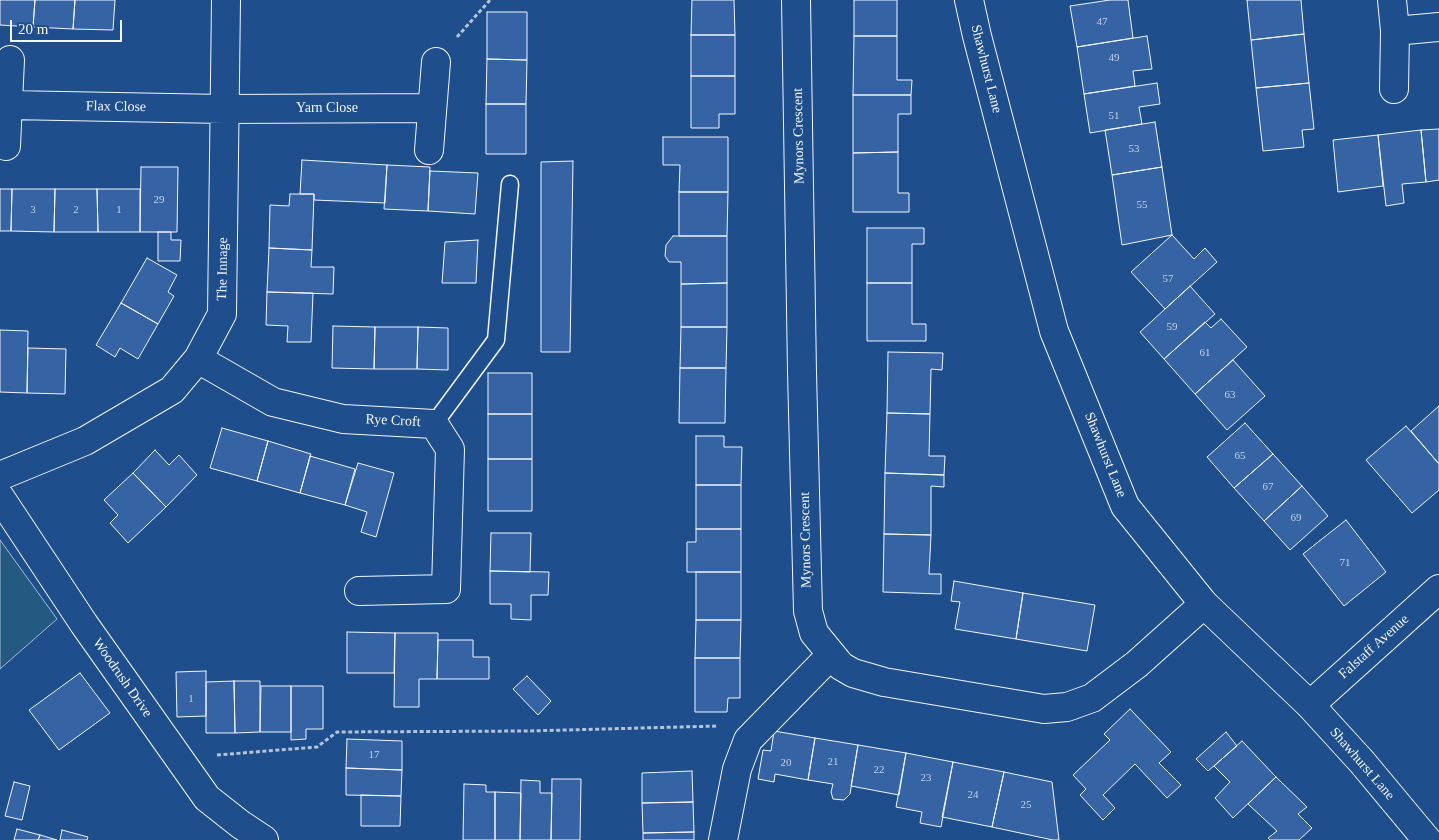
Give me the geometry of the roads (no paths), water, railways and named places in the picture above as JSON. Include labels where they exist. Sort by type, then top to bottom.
[{"type":"street","name":"The Innage","points":[[0,476],[85,441],[172,390],[198,359],[222,314],[226,0]]},
{"type":"street","name":"Mynors Crescent","points":[[796,0],[808,611],[814,634],[841,666],[853,673],[884,682],[1044,709],[1067,707],[1092,698],[1137,664],[1204,604]]},
{"type":"street","name":"Shawhurst Lane","points":[[970,0],[977,36],[1054,331],[1125,506],[1204,604],[1310,705],[1362,762],[1427,840]]},
{"type":"street","points":[[1392,0],[1395,31],[1394,89]]},
{"type":"street","points":[[1395,31],[1439,27]]},
{"type":"street","points":[[6,146],[10,60]]},
{"type":"street","points":[[429,150],[436,62]]},
{"type":"street","name":"Flax Close","points":[[8,104],[224,109]]},
{"type":"street","name":"Yarn Close","points":[[224,109],[431,108]]},
{"type":"street","name":"Rye Croft","points":[[198,359],[273,402],[343,419],[434,424],[450,448],[446,589],[359,590]]},
{"type":"street","name":"Woodrush Drive","points":[[0,497],[84,624],[207,798],[264,840]]},
{"type":"street","name":"Falstaff Avenue","points":[[1310,705],[1439,589]]},
{"type":"street","points":[[723,840],[737,769],[748,740],[831,655]]},
{"type":"lane","points":[[434,424],[496,340],[510,184]]}]
